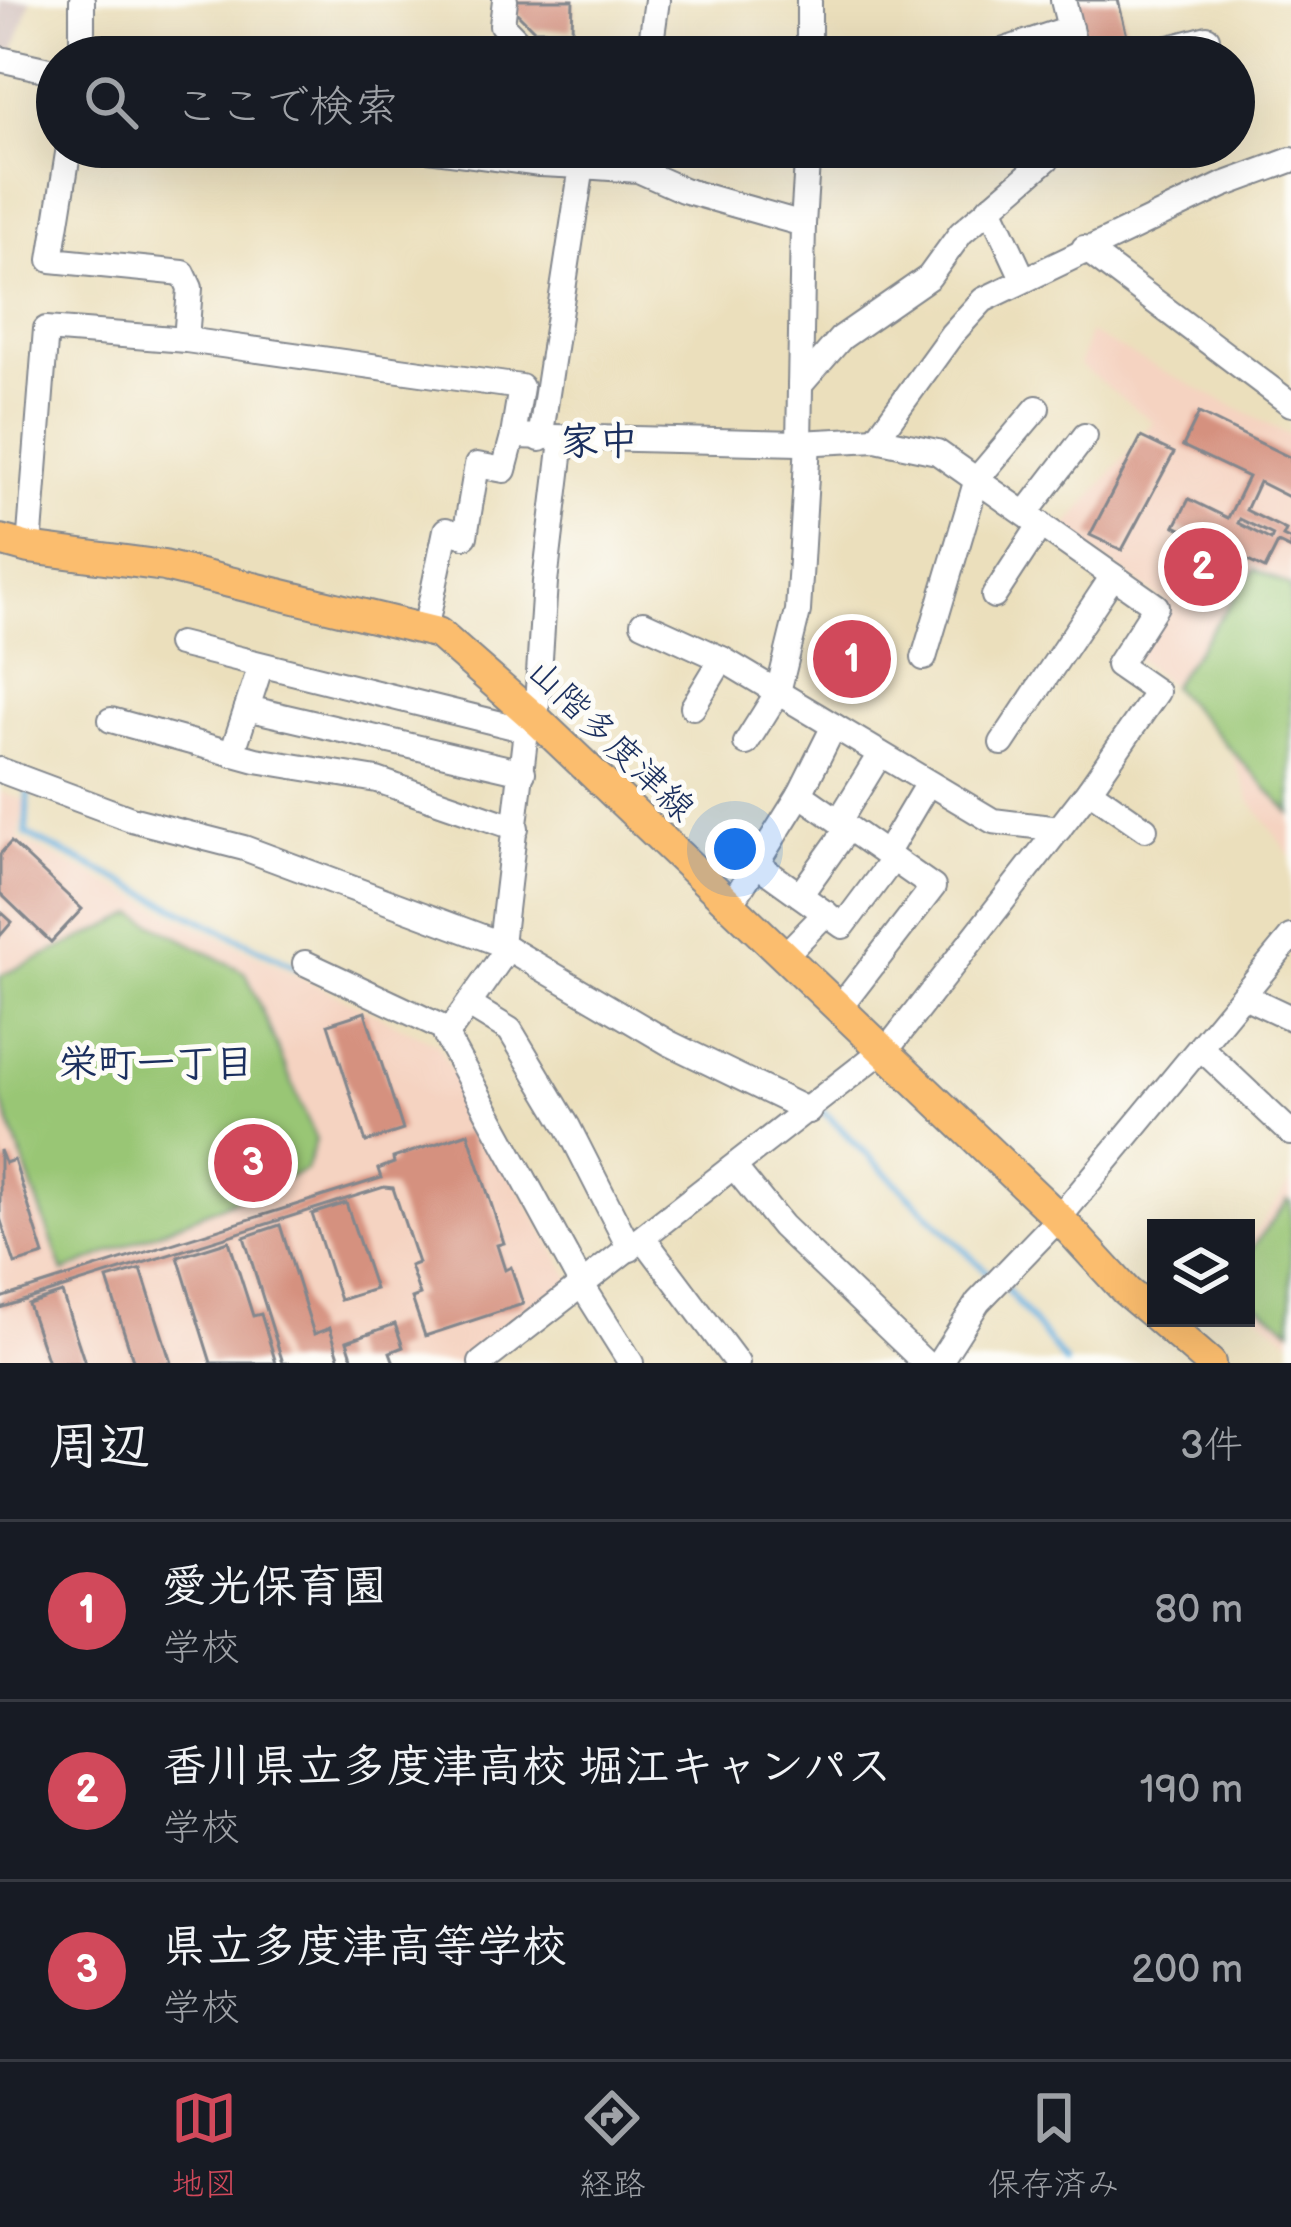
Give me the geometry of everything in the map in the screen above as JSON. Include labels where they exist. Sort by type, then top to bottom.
[{"type":"main road","name":"山階多度津線","points":[[14,544],[164,566],[438,633],[1059,1218],[1147,1309]]},
{"type":"main road","name":"山階多度津線","points":[[1169,1327],[1210,1363]]},
{"type":"street","points":[[82,0],[82,36]]},
{"type":"street","points":[[505,0],[502,25],[512,36]]},
{"type":"street","points":[[652,36],[657,0]]},
{"type":"street","points":[[808,0],[809,36]]},
{"type":"street","points":[[1063,0],[1072,36]]},
{"type":"street","points":[[1046,36],[1070,28]]},
{"type":"street","points":[[0,59],[36,67]]},
{"type":"street","points":[[876,439],[952,334],[983,300],[1084,248],[1291,160]]},
{"type":"street","points":[[66,168],[52,260],[183,273],[190,288],[186,340]]},
{"type":"street","points":[[581,168],[551,440],[545,582],[505,946],[446,1036],[581,1285],[631,1363]]},
{"type":"street","points":[[610,168],[638,170],[683,190],[803,224]]},
{"type":"street","points":[[746,743],[778,692],[798,611],[807,168]]},
{"type":"street","points":[[800,385],[841,338],[928,277],[961,233],[1036,168]]},
{"type":"street","points":[[990,207],[1023,278]]},
{"type":"street","points":[[1084,248],[1291,404]]},
{"type":"street","points":[[14,544],[46,329],[186,340],[521,386],[504,470],[478,465],[465,536],[446,530],[425,630]]},
{"type":"street","points":[[924,658],[977,479],[1037,408]]},
{"type":"street","points":[[481,1363],[892,1043],[1089,790],[1157,692],[1118,664],[1156,606],[937,452],[876,439],[803,443],[513,436]]},
{"type":"street","points":[[994,596],[1085,436]]},
{"type":"street","points":[[1002,743],[1112,576]]},
{"type":"street","points":[[643,623],[722,659],[993,821],[1059,829]]},
{"type":"street","points":[[179,644],[531,724]]},
{"type":"street","points":[[693,707],[722,659]]},
{"type":"street","points":[[232,754],[261,665]]},
{"type":"street","points":[[247,708],[523,772]]},
{"type":"street","points":[[112,720],[232,754],[377,780],[516,828]]},
{"type":"street","points":[[730,905],[800,794],[834,726]]},
{"type":"street","points":[[800,895],[844,825],[880,754]]},
{"type":"street","points":[[0,770],[131,819],[244,848],[505,946],[669,1043],[809,1111]]},
{"type":"street","points":[[755,863],[844,926],[928,783]]},
{"type":"street","points":[[1089,790],[1145,829]]},
{"type":"street","points":[[800,794],[933,886],[838,1010]]},
{"type":"street","points":[[783,957],[826,914]]},
{"type":"street","points":[[939,1363],[978,1302],[1059,1218],[1291,937]]},
{"type":"street","points":[[305,964],[450,1031]]},
{"type":"street","points":[[1244,996],[1291,1018]]},
{"type":"street","points":[[469,1005],[510,1030],[637,1244],[736,1363]]},
{"type":"street","points":[[1201,1048],[1291,1133]]},
{"type":"street","points":[[735,1168],[782,1226],[926,1363]]},
{"type":"shaded area","points":[[0,0],[31,0],[13,52],[0,48]]},
{"type":"shaded area","points":[[1089,333],[1291,436],[1291,857],[1250,800],[1231,752],[1171,686],[1132,654],[1166,603],[1064,530],[1153,422],[1079,365]]},
{"type":"shaded area","points":[[0,792],[25,800],[19,839],[437,1044],[573,1282],[467,1363],[0,1363]]},
{"type":"shaded area","points":[[1291,1182],[1291,1340],[1255,1312],[1255,1232]]},
{"type":"green space","points":[[1255,569],[1291,587],[1291,814],[1171,686]]},
{"type":"green space","points":[[135,914],[246,973],[316,1140],[306,1170],[63,1272],[0,1096],[0,976]]},
{"type":"green space","points":[[1291,1202],[1291,1329],[1255,1303],[1255,1244]]},
{"type":"building","points":[[516,0],[573,0],[572,30],[534,30],[515,11]]},
{"type":"building","points":[[1075,0],[1118,0],[1127,36],[1084,36]]},
{"type":"building","points":[[1199,413],[1291,458],[1291,498],[1259,482],[1246,510],[1286,530],[1283,536],[1291,540],[1291,549],[1278,543],[1265,569],[1175,526],[1189,499],[1228,518],[1248,477],[1183,446]],"holes":[[[1240,519],[1273,535],[1271,540],[1238,523]]]},
{"type":"building","points":[[1141,437],[1174,453],[1122,550],[1090,535]]},
{"type":"building","points":[[11,842],[82,909],[51,942],[0,893],[0,854]]},
{"type":"building","points":[[0,911],[12,922],[0,936]]},
{"type":"building","points":[[365,1012],[403,1130],[366,1142],[328,1024]]},
{"type":"building","points":[[468,1133],[504,1243],[497,1245],[505,1270],[511,1267],[523,1304],[425,1336],[412,1298],[420,1295],[410,1266],[418,1263],[393,1188],[384,1187],[0,1308],[0,1298],[381,1178],[378,1169],[394,1163],[393,1158]]},
{"type":"building","points":[[0,1150],[5,1163],[14,1160],[44,1255],[15,1264],[0,1218]]},
{"type":"building","points":[[346,1203],[375,1289],[340,1300],[312,1214]]},
{"type":"building","points":[[280,1225],[314,1334],[330,1328],[341,1363],[283,1363],[244,1237]]},
{"type":"building","points":[[229,1241],[253,1316],[261,1314],[276,1363],[211,1363],[178,1257]]},
{"type":"building","points":[[141,1269],[171,1363],[134,1363],[107,1279]]},
{"type":"building","points":[[62,1293],[85,1363],[48,1363],[28,1304]]},
{"type":"building","points":[[395,1324],[403,1347],[390,1352],[394,1363],[354,1363],[347,1341]]},
{"type":"waterway","points":[[28,791],[26,834],[298,968]]},
{"type":"waterway","points":[[821,1109],[993,1278]]},
{"type":"waterway","points":[[1005,1287],[1066,1363]]},
{"type":"place","name":"香川県立多度津高校 堀江キャンパス","points":[[1203,567]]},
{"type":"place","name":"愛光保育園","points":[[852,659]]},
{"type":"place","name":"県立多度津高等学校","points":[[253,1163]]},
{"type":"district","name":"家中","points":[[599,440]]},
{"type":"district","name":"栄町一丁目","points":[[156,1062]]}]
